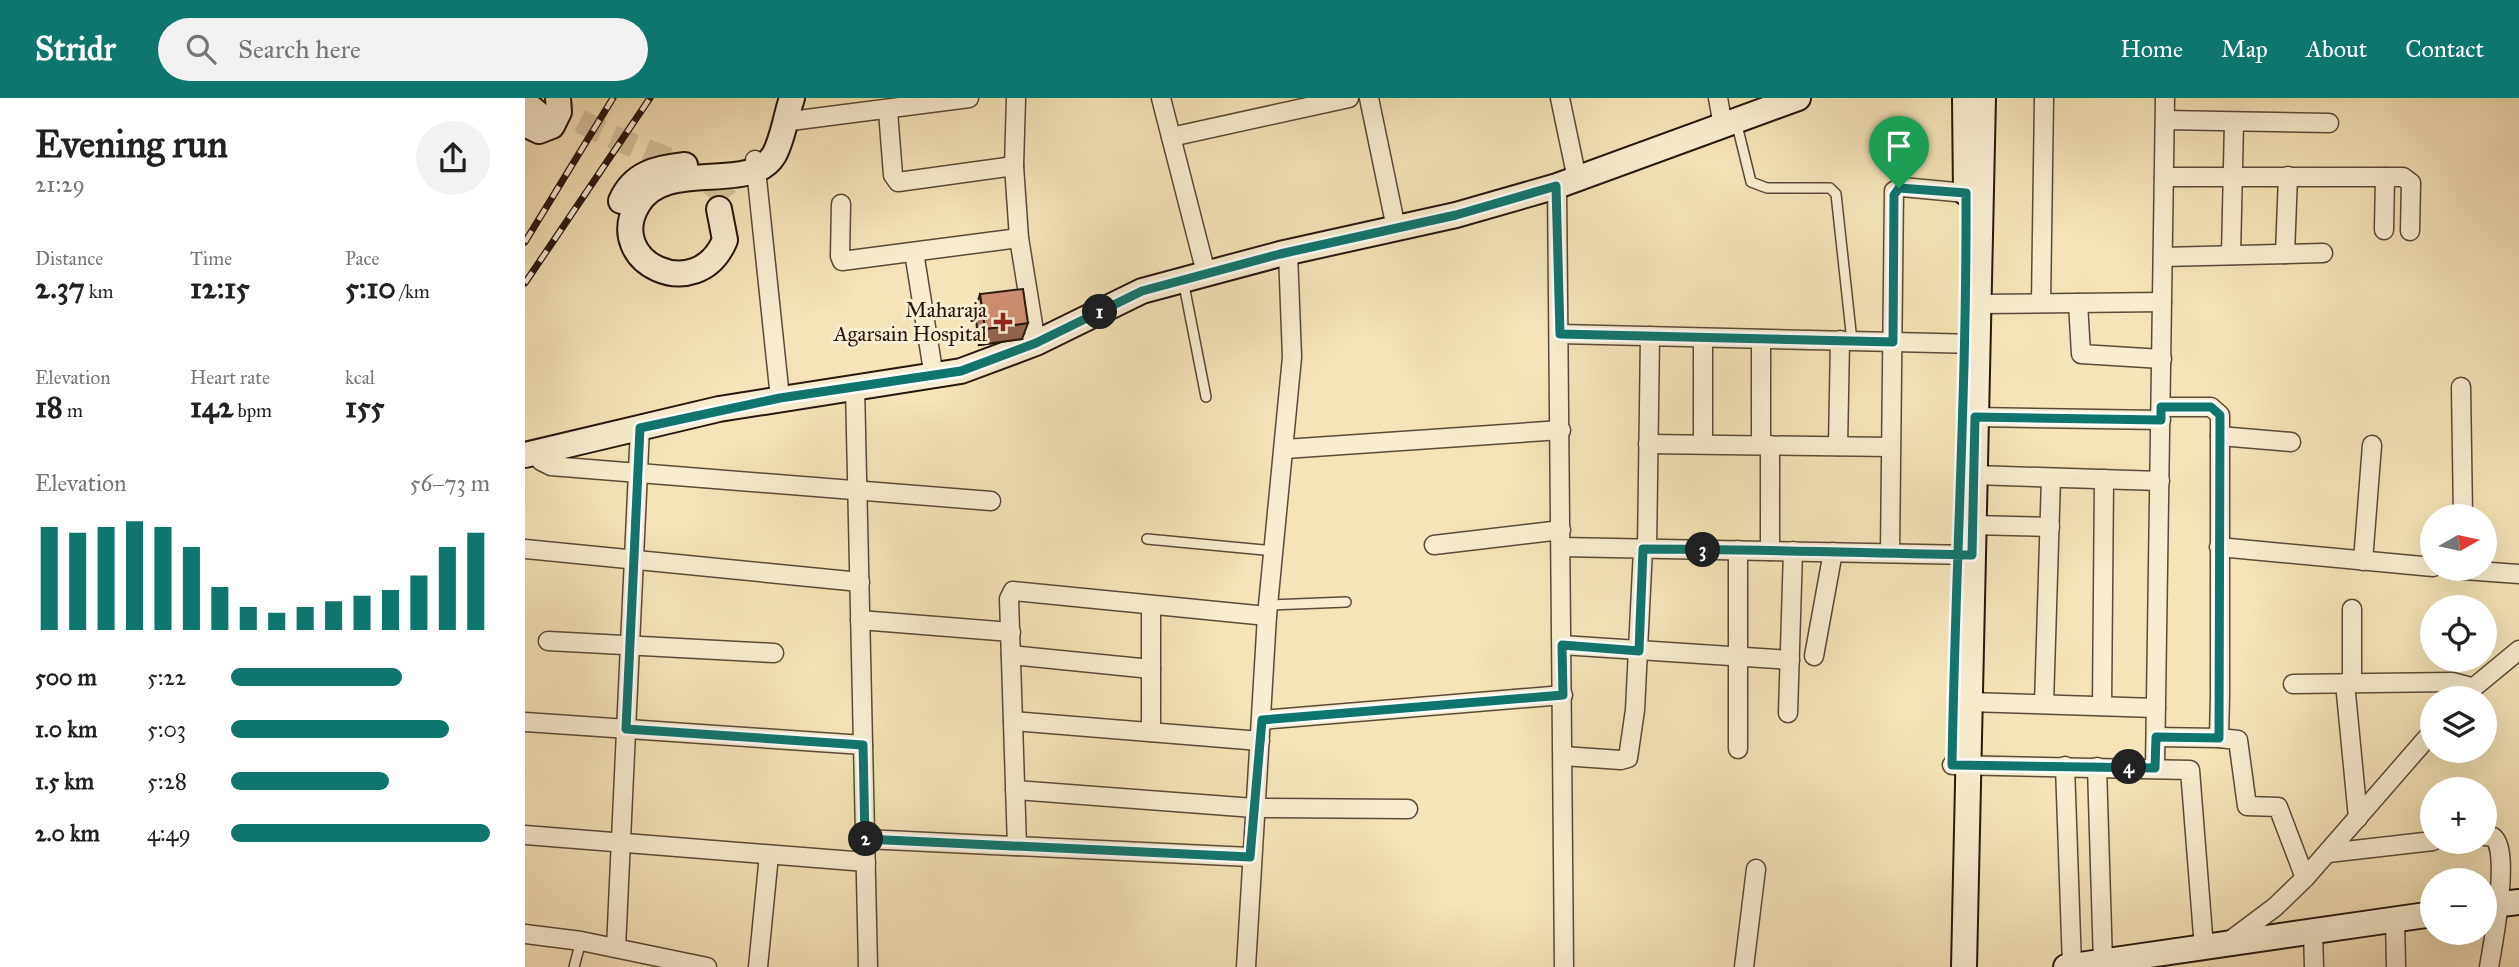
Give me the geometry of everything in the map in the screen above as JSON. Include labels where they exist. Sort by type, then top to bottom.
[{"type":"street","points":[[725,208],[736,222],[736,242],[729,263],[716,276],[701,283],[682,286],[653,282],[628,264],[620,250],[616,217],[622,197],[644,174],[669,166],[759,163],[774,155],[792,98]]},
{"type":"street","points":[[783,122],[888,111],[969,98]]},
{"type":"street","points":[[1016,98],[1014,166],[1019,238],[1036,343]]},
{"type":"street","points":[[1161,98],[1171,137],[1194,276]]},
{"type":"street","points":[[1264,98],[1268,116]]},
{"type":"street","points":[[1171,137],[1349,98]]},
{"type":"street","points":[[1369,98],[1396,229]]},
{"type":"street","points":[[1560,98],[1567,182],[1560,334],[1564,967]]},
{"type":"street","points":[[1718,98],[1729,124]]},
{"type":"street","points":[[531,454],[780,398],[934,377],[979,365],[1036,343],[1142,291],[1287,253],[1396,229],[1567,182],[1798,98]]},
{"type":"street","points":[[1964,967],[1959,765],[1968,702],[1964,554],[1972,525],[1975,417],[1970,343],[1965,98]]},
{"type":"street","points":[[1949,967],[1959,765],[1970,343],[1979,304],[1983,98]]},
{"type":"street","points":[[2041,303],[2044,98]]},
{"type":"street","points":[[2155,768],[2165,98]]},
{"type":"street","points":[[888,111],[893,175],[898,182],[1014,166]]},
{"type":"street","points":[[2165,120],[2329,123]]},
{"type":"street","points":[[2231,256],[2234,121]]},
{"type":"street","points":[[759,163],[780,398]]},
{"type":"street","points":[[2285,254],[2288,176]]},
{"type":"street","points":[[2164,177],[2385,177],[2409,180],[2410,231]]},
{"type":"street","points":[[2384,230],[2385,177]]},
{"type":"street","points":[[1890,553],[1894,191],[1902,187],[1966,193]]},
{"type":"street","points":[[841,204],[842,261],[1019,238]]},
{"type":"street","points":[[914,252],[934,377]]},
{"type":"street","points":[[1246,967],[1250,857],[1268,610],[1292,357],[1287,253]]},
{"type":"street","points":[[2163,257],[2323,253]]},
{"type":"street","points":[[1979,304],[2162,302]]},
{"type":"street","points":[[2078,303],[2081,354],[2162,359]]},
{"type":"street","points":[[1560,334],[1970,343]]},
{"type":"street","points":[[1563,756],[1621,760],[1628,758],[1639,651],[1645,549],[1650,336]]},
{"type":"street","points":[[1703,338],[1703,444]]},
{"type":"street","points":[[1761,339],[1770,551]]},
{"type":"street","points":[[1838,446],[1846,341]]},
{"type":"street","points":[[855,387],[869,967]]},
{"type":"street","points":[[2461,387],[2463,504]]},
{"type":"street","points":[[1975,417],[2161,413],[2215,408],[2220,415],[2219,738]]},
{"type":"street","points":[[616,948],[640,428]]},
{"type":"street","points":[[1285,449],[1561,430]]},
{"type":"street","points":[[2220,436],[2291,442]]},
{"type":"street","points":[[1649,444],[1890,447]]},
{"type":"street","points":[[2363,561],[2372,445]]},
{"type":"street","points":[[531,454],[551,466],[992,501]]},
{"type":"street","points":[[1974,475],[2160,481]]},
{"type":"street","points":[[2044,704],[2051,478]]},
{"type":"street","points":[[2102,706],[2104,479]]},
{"type":"street","points":[[1972,525],[2050,527]]},
{"type":"street","points":[[1434,545],[1561,539],[1645,549],[1964,554]]},
{"type":"street","points":[[2219,547],[2420,566]]},
{"type":"street","points":[[525,549],[860,583]]},
{"type":"street","points":[[1738,550],[1738,750]]},
{"type":"street","points":[[1788,713],[1793,551]]},
{"type":"street","points":[[1814,656],[1833,552]]},
{"type":"street","points":[[2497,572],[2519,574]]},
{"type":"street","points":[[1017,846],[1009,599],[1013,591],[1151,605],[1268,610]]},
{"type":"street","points":[[1151,605],[1151,732]]},
{"type":"street","points":[[2351,609],[2349,683],[2358,817]]},
{"type":"street","points":[[860,620],[1011,632]]},
{"type":"street","points":[[548,641],[774,653]]},
{"type":"street","points":[[1562,645],[1790,660]]},
{"type":"street","points":[[2475,686],[2519,650]]},
{"type":"street","points":[[1011,655],[1151,668]]},
{"type":"street","points":[[2293,684],[2452,682],[2457,686]]},
{"type":"street","points":[[1262,720],[1563,695]]},
{"type":"street","points":[[1968,702],[2156,708]]},
{"type":"street","points":[[1013,721],[1260,741]]},
{"type":"street","points":[[525,722],[863,745]]},
{"type":"street","points":[[2156,737],[2238,740],[2247,806],[2278,807],[2305,878]]},
{"type":"street","points":[[2214,947],[2275,907],[2305,878],[2420,746]]},
{"type":"street","points":[[1959,765],[2187,769],[2192,773],[2214,947]]},
{"type":"street","points":[[2065,766],[2072,966]]},
{"type":"street","points":[[2097,766],[2103,963]]},
{"type":"street","points":[[1016,790],[1255,808],[1408,809]]},
{"type":"street","points":[[525,835],[866,862]]},
{"type":"street","points":[[865,839],[1250,857]]},
{"type":"street","points":[[2328,853],[2420,842]]},
{"type":"street","points":[[2489,967],[2501,904],[2497,842]]},
{"type":"street","points":[[758,967],[769,855]]},
{"type":"street","points":[[1744,967],[1756,869]]},
{"type":"street","points":[[2066,967],[2420,916]]},
{"type":"street","points":[[2395,919],[2396,967]]},
{"type":"street","points":[[2313,931],[2313,967]]},
{"type":"street","points":[[525,934],[616,948],[662,962],[707,967]]},
{"type":"lane","points":[[1729,124],[1751,182],[1767,188],[1831,188],[1836,194],[1846,341]]},
{"type":"lane","points":[[1194,276],[1206,397]]},
{"type":"lane","points":[[1147,539],[1275,551]]},
{"type":"lane","points":[[1268,610],[1346,602]]},
{"type":"lane","points":[[574,967],[581,941]]},
{"type":"building","points":[[1023,289],[1028,323],[985,329],[980,294]]},
{"type":"tunnel","points":[[548,104],[610,136],[700,175],[712,184],[732,207]]},
{"type":"railway","points":[[525,242],[613,98]]},
{"type":"railway","points":[[525,283],[650,98]]},
{"type":"place","name":"Maharaja Agarsain Hospital","points":[[1003,322]]},
{"type":"route","points":[[1899,188],[1894,195],[1893,342],[1560,334],[1556,186],[1456,215],[1280,254],[1142,291],[1036,343],[961,371],[780,398],[640,428],[626,729],[863,745],[865,839],[1250,857],[1262,720],[1563,695],[1562,645],[1639,651],[1643,549],[1956,554],[1972,555],[1975,417],[2161,420],[2161,407],[2211,407],[2218,410],[2220,415],[2219,738],[2156,737],[2155,768],[1952,765],[1954,615],[1956,554],[1963,343],[1966,193],[1899,188]]}]
